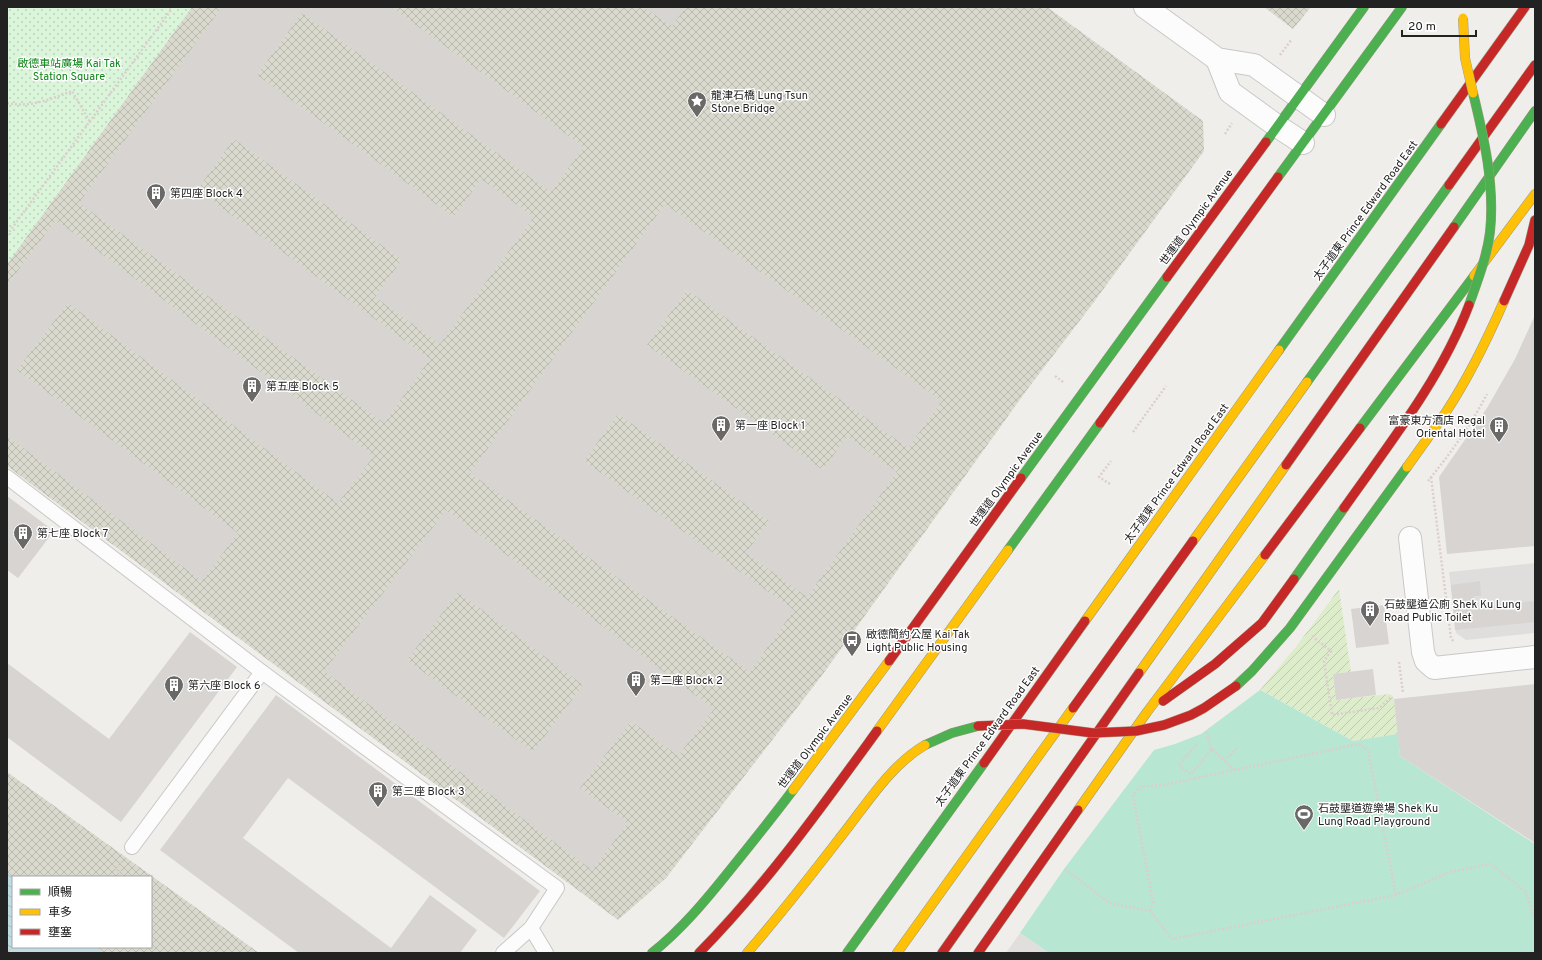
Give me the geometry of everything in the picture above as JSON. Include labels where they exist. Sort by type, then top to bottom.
[{"type":"main road","name":"世運道 Olympic Avenue","points":[[652,953],[668,940],[701,906],[767,825],[878,675],[1277,126],[1297,96],[1321,67],[1364,7]]},
{"type":"main road","points":[[699,953],[724,928],[758,888],[826,801],[1402,7]]},
{"type":"main road","points":[[1147,712],[1215,664],[1262,623],[1426,390],[1449,350],[1473,296],[1489,239],[1490,200],[1488,163],[1465,56],[1463,18],[1465,7]]},
{"type":"main road","name":"太子道東 Prince Edward Road East","points":[[847,953],[1525,7]]},
{"type":"main road","points":[[897,953],[1535,65]]},
{"type":"main road","points":[[942,953],[1535,111]]},
{"type":"main road","points":[[978,953],[1147,712],[1535,194]]},
{"type":"main road","points":[[747,953],[793,899],[899,766],[912,754],[927,744],[955,732],[978,726],[1011,724],[1028,724],[1092,733],[1127,732],[1166,724],[1202,709],[1236,686],[1290,628],[1446,412],[1468,376],[1486,342],[1529,245],[1535,220]]},
{"type":"street","points":[[1145,7],[1217,59],[1254,65],[1324,115]]},
{"type":"street","points":[[1217,59],[1230,92],[1303,143]]},
{"type":"street","points":[[1410,538],[1423,652],[1426,661],[1434,668],[1535,657]]},
{"type":"lane","points":[[7,477],[262,672],[557,888],[531,928],[503,953]]},
{"type":"lane","points":[[132,848],[262,672]]},
{"type":"lane","points":[[531,928],[546,953]]},
{"type":"path","points":[[7,235],[171,10],[170,7]]},
{"type":"path","points":[[7,103],[29,104],[45,102],[72,91],[90,122]]},
{"type":"path","points":[[1133,432],[1166,386]]},
{"type":"path","points":[[1110,484],[1099,477],[1111,461]]},
{"type":"path","points":[[1431,477],[1451,638],[1456,644]]},
{"type":"path","points":[[1309,633],[1331,651],[1324,661],[1332,715],[1379,708],[1392,696]]},
{"type":"path","points":[[1205,728],[1212,749],[1234,770]]},
{"type":"path","points":[[1197,744],[1179,765],[1191,774],[1212,749]]},
{"type":"path","points":[[1150,911],[1153,902],[1133,796],[1140,787],[1163,785],[1359,744],[1368,750],[1396,895]]},
{"type":"path","points":[[1224,761],[1236,748]]},
{"type":"path","points":[[1064,869],[1109,903],[1150,911],[1172,939],[1396,895],[1450,872],[1491,864],[1525,891],[1535,919]]},
{"type":"shaded area","points":[[192,7],[1047,7],[1203,121],[1204,151],[1094,302],[1026,391],[823,674],[666,878],[618,920],[7,466],[7,264]]},
{"type":"shaded area","points":[[1264,7],[1311,7],[1293,29]]},
{"type":"shaded area","points":[[1535,563],[1535,633],[1466,640],[1456,633],[1449,572]]},
{"type":"shaded area","points":[[7,772],[152,876],[12,876],[12,948],[152,948],[152,876],[259,953],[7,953]]},
{"type":"shaded area","points":[[1020,933],[1049,953],[1006,953]]},
{"type":"green space","name":"啟德車站廣場 Kai Tak Station Square","points":[[7,7],[192,7],[7,264]]},
{"type":"green space","points":[[1339,589],[1351,672],[1333,674],[1336,700],[1390,694],[1394,699],[1398,734],[1353,741],[1260,690],[1295,648]]},
{"type":"green space","name":"石鼓壟道遊樂場 Shek Ku Lung Road Playground","points":[[1260,690],[1353,741],[1398,734],[1400,756],[1535,844],[1535,953],[1049,953],[1020,933],[1064,869],[1154,750],[1201,734]]},
{"type":"water","points":[[7,872],[12,878],[12,948],[97,948],[104,953],[14,953],[7,948]]},
{"type":"building","name":"第四座 Block 4","points":[[222,7],[391,7],[584,147],[551,192],[302,13],[257,75],[454,217],[481,179],[534,217],[440,344],[375,297],[402,260],[234,139],[197,190],[430,359],[384,423],[79,203]]},
{"type":"building","points":[[643,7],[686,7],[672,26]]},
{"type":"building","name":"第一座 Block 1","points":[[665,204],[942,401],[908,448],[687,290],[647,345],[823,470],[847,436],[897,472],[807,597],[746,553],[769,521],[618,414],[584,461],[794,610],[750,672],[470,473]]},
{"type":"building","name":"第五座 Block 5","points":[[56,220],[374,456],[338,503],[68,303],[17,370],[238,533],[202,581],[7,436],[7,285]]},
{"type":"building","name":"富豪東方酒店 Regal Oriental Hotel","points":[[1535,315],[1535,546],[1447,554],[1439,477],[1487,408],[1515,359]]},
{"type":"building","name":"第七座 Block 7","points":[[7,496],[54,531],[18,578],[7,570]]},
{"type":"building","name":"第二座 Block 2","points":[[446,510],[714,709],[678,756],[631,721],[580,788],[628,823],[592,870],[324,671]],"holes":[[[458,592],[583,685],[533,752],[407,660]]]},
{"type":"building","points":[[1480,581],[1481,596],[1474,596],[1475,607],[1535,601],[1535,622],[1455,630],[1451,585]]},
{"type":"building","name":"石鼓壟道公廁 Shek Ku Lung Road Public Toilet","points":[[1384,605],[1389,644],[1356,648],[1351,609]]},
{"type":"building","name":"第六座 Block 6","points":[[190,632],[237,667],[121,822],[7,737],[7,663],[109,739]]},
{"type":"building","points":[[1373,669],[1376,695],[1336,700],[1333,674]]},
{"type":"building","points":[[1535,684],[1535,843],[1400,756],[1394,699]]},
{"type":"building","name":"第三座 Block 3","points":[[276,695],[540,891],[504,938],[288,778],[243,838],[391,948],[430,895],[477,930],[460,953],[299,953],[160,850]]},
{"type":"traffic: fast","points":[[1266,142],[1364,7]]},
{"type":"traffic: fast","points":[[1278,177],[1402,7]]},
{"type":"traffic: fast","points":[[1469,305],[1487,251],[1491,214],[1488,162],[1473,93]]},
{"type":"traffic: fast","points":[[1454,227],[1535,111]]},
{"type":"traffic: fast","points":[[1279,350],[1441,124]]},
{"type":"traffic: fast","points":[[1307,382],[1449,185]]},
{"type":"traffic: fast","points":[[1360,428],[1474,276]]},
{"type":"traffic: fast","points":[[1021,478],[1167,277]]},
{"type":"traffic: fast","points":[[1008,550],[1100,423]]},
{"type":"traffic: fast","points":[[1236,686],[1252,671],[1290,628],[1407,467]]},
{"type":"traffic: fast","points":[[1294,579],[1344,508]]},
{"type":"traffic: fast","points":[[925,745],[952,733],[978,726]]},
{"type":"traffic: fast","points":[[847,953],[984,763]]},
{"type":"traffic: fast","points":[[652,953],[684,924],[703,903],[754,841],[793,790]]},
{"type":"traffic: slow","points":[[1463,18],[1465,58],[1473,93]]},
{"type":"traffic: slow","points":[[1474,276],[1535,194]]},
{"type":"traffic: slow","points":[[1407,467],[1446,412],[1470,372],[1504,301]]},
{"type":"traffic: slow","points":[[1085,621],[1279,350]]},
{"type":"traffic: slow","points":[[1193,541],[1307,382]]},
{"type":"traffic: slow","points":[[1139,673],[1286,465]]},
{"type":"traffic: slow","points":[[877,731],[1008,550]]},
{"type":"traffic: slow","points":[[1078,810],[1147,712],[1265,555]]},
{"type":"traffic: slow","points":[[793,790],[889,661]]},
{"type":"traffic: slow","points":[[897,953],[1073,708]]},
{"type":"traffic: slow","points":[[747,953],[849,827],[878,788],[900,764],[925,745]]},
{"type":"traffic: jam","points":[[1441,124],[1525,7]]},
{"type":"traffic: jam","points":[[1449,185],[1535,65]]},
{"type":"traffic: jam","points":[[1167,277],[1266,142]]},
{"type":"traffic: jam","points":[[1100,423],[1278,177]]},
{"type":"traffic: jam","points":[[1504,301],[1529,245],[1535,220]]},
{"type":"traffic: jam","points":[[1286,465],[1454,227]]},
{"type":"traffic: jam","points":[[1344,508],[1396,435],[1429,385],[1444,359],[1469,305]]},
{"type":"traffic: jam","points":[[1265,555],[1360,428]]},
{"type":"traffic: jam","points":[[889,661],[1021,478]]},
{"type":"traffic: jam","points":[[1073,708],[1193,541]]},
{"type":"traffic: jam","points":[[1163,701],[1215,664],[1262,623],[1294,579]]},
{"type":"traffic: jam","points":[[984,763],[1085,621]]},
{"type":"traffic: jam","points":[[942,953],[1139,673]]},
{"type":"traffic: jam","points":[[978,726],[1023,724],[1093,733],[1136,731],[1164,725],[1191,715],[1236,686]]},
{"type":"traffic: jam","points":[[699,953],[724,927],[770,873],[814,817],[877,731]]},
{"type":"traffic: jam","points":[[978,953],[1078,810]]},
{"type":"place","name":"龍津石橋 Lung Tsun Stone Bridge","points":[[697,118]]},
{"type":"place","name":"第四座 Block 4","points":[[156,210]]},
{"type":"place","name":"第五座 Block 5","points":[[252,403]]},
{"type":"place","name":"第一座 Block 1","points":[[721,442]]},
{"type":"place","name":"富豪東方酒店 Regal Oriental Hotel","points":[[1499,443]]},
{"type":"place","name":"第七座 Block 7","points":[[23,550]]},
{"type":"place","name":"石鼓壟道公廁 Shek Ku Lung Road Public Toilet","points":[[1370,627]]},
{"type":"place","name":"啟德簡約公屋 Kai Tak Light Public Housing","points":[[852,657]]},
{"type":"place","name":"第二座 Block 2","points":[[636,697]]},
{"type":"place","name":"第六座 Block 6","points":[[174,702]]},
{"type":"place","name":"第三座 Block 3","points":[[378,808]]},
{"type":"place","name":"石鼓壟道遊樂場 Shek Ku Lung Road Playground","points":[[1304,831]]}]
